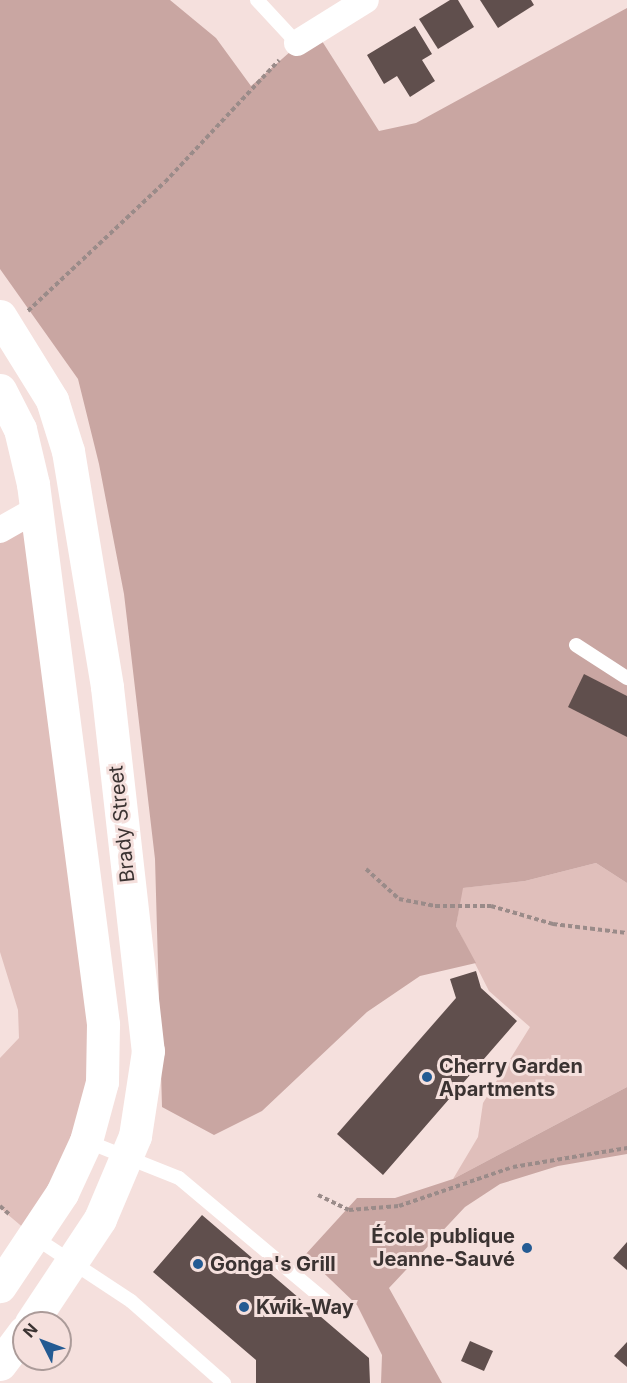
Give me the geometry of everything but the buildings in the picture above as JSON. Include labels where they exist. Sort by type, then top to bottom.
[{"type":"main road","name":"Brady Street","points":[[13,315],[52,400],[68,451],[107,687],[148,1051],[128,1154],[100,1219],[72,1266],[40,1311]]},
{"type":"main road","points":[[0,1286],[34,1237],[87,1141],[102,1082],[103,1024],[37,509],[20,429],[1,395]]},
{"type":"street","points":[[297,43],[366,0]]},
{"type":"street","points":[[0,530],[37,509]]},
{"type":"lane","points":[[257,0],[297,43]]},
{"type":"lane","points":[[576,645],[627,678]]},
{"type":"lane","points":[[87,1141],[128,1154],[179,1178],[328,1303]]},
{"type":"lane","points":[[34,1237],[72,1266],[131,1301],[224,1383]]},
{"type":"path","points":[[13,315],[165,182],[266,73]]},
{"type":"path","points":[[366,869],[399,899],[435,906],[490,906],[554,924],[627,933]]},
{"type":"path","points":[[318,1195],[349,1210],[399,1206],[513,1167],[627,1148]]},
{"type":"path","points":[[0,1206],[9,1214]]},
{"type":"shaded area","points":[[0,0],[170,0],[216,38],[251,86],[315,30],[379,131],[416,123],[627,8],[627,883],[596,863],[525,881],[463,888],[456,926],[476,963],[420,976],[367,1012],[262,1111],[214,1135],[162,1107],[155,859],[124,594],[99,464],[78,379],[0,269]]},
{"type":"shaded area","points":[[35,508],[101,1082],[32,1235],[0,1208],[0,1058],[19,1038],[18,1010],[0,952],[0,529]]},
{"type":"shaded area","points":[[596,863],[627,883],[627,1087],[453,1179],[478,1137],[483,1103],[530,1027],[489,991],[456,926],[462,888],[525,881]]},
{"type":"shaded area","points":[[627,1087],[627,1154],[558,1166],[500,1184],[465,1207],[389,1288],[442,1383],[381,1383],[382,1355],[357,1305],[305,1255],[357,1198],[395,1198],[453,1179]]},
{"type":"place","name":"Cherry Garden Apartments","points":[[427,1077]]},
{"type":"place","name":"École publique Jeanne-Sauvé","points":[[527,1248]]},
{"type":"place","name":"Gonga's Grill","points":[[198,1264]]},
{"type":"place","name":"Kwik-Way","points":[[244,1307]]}]
